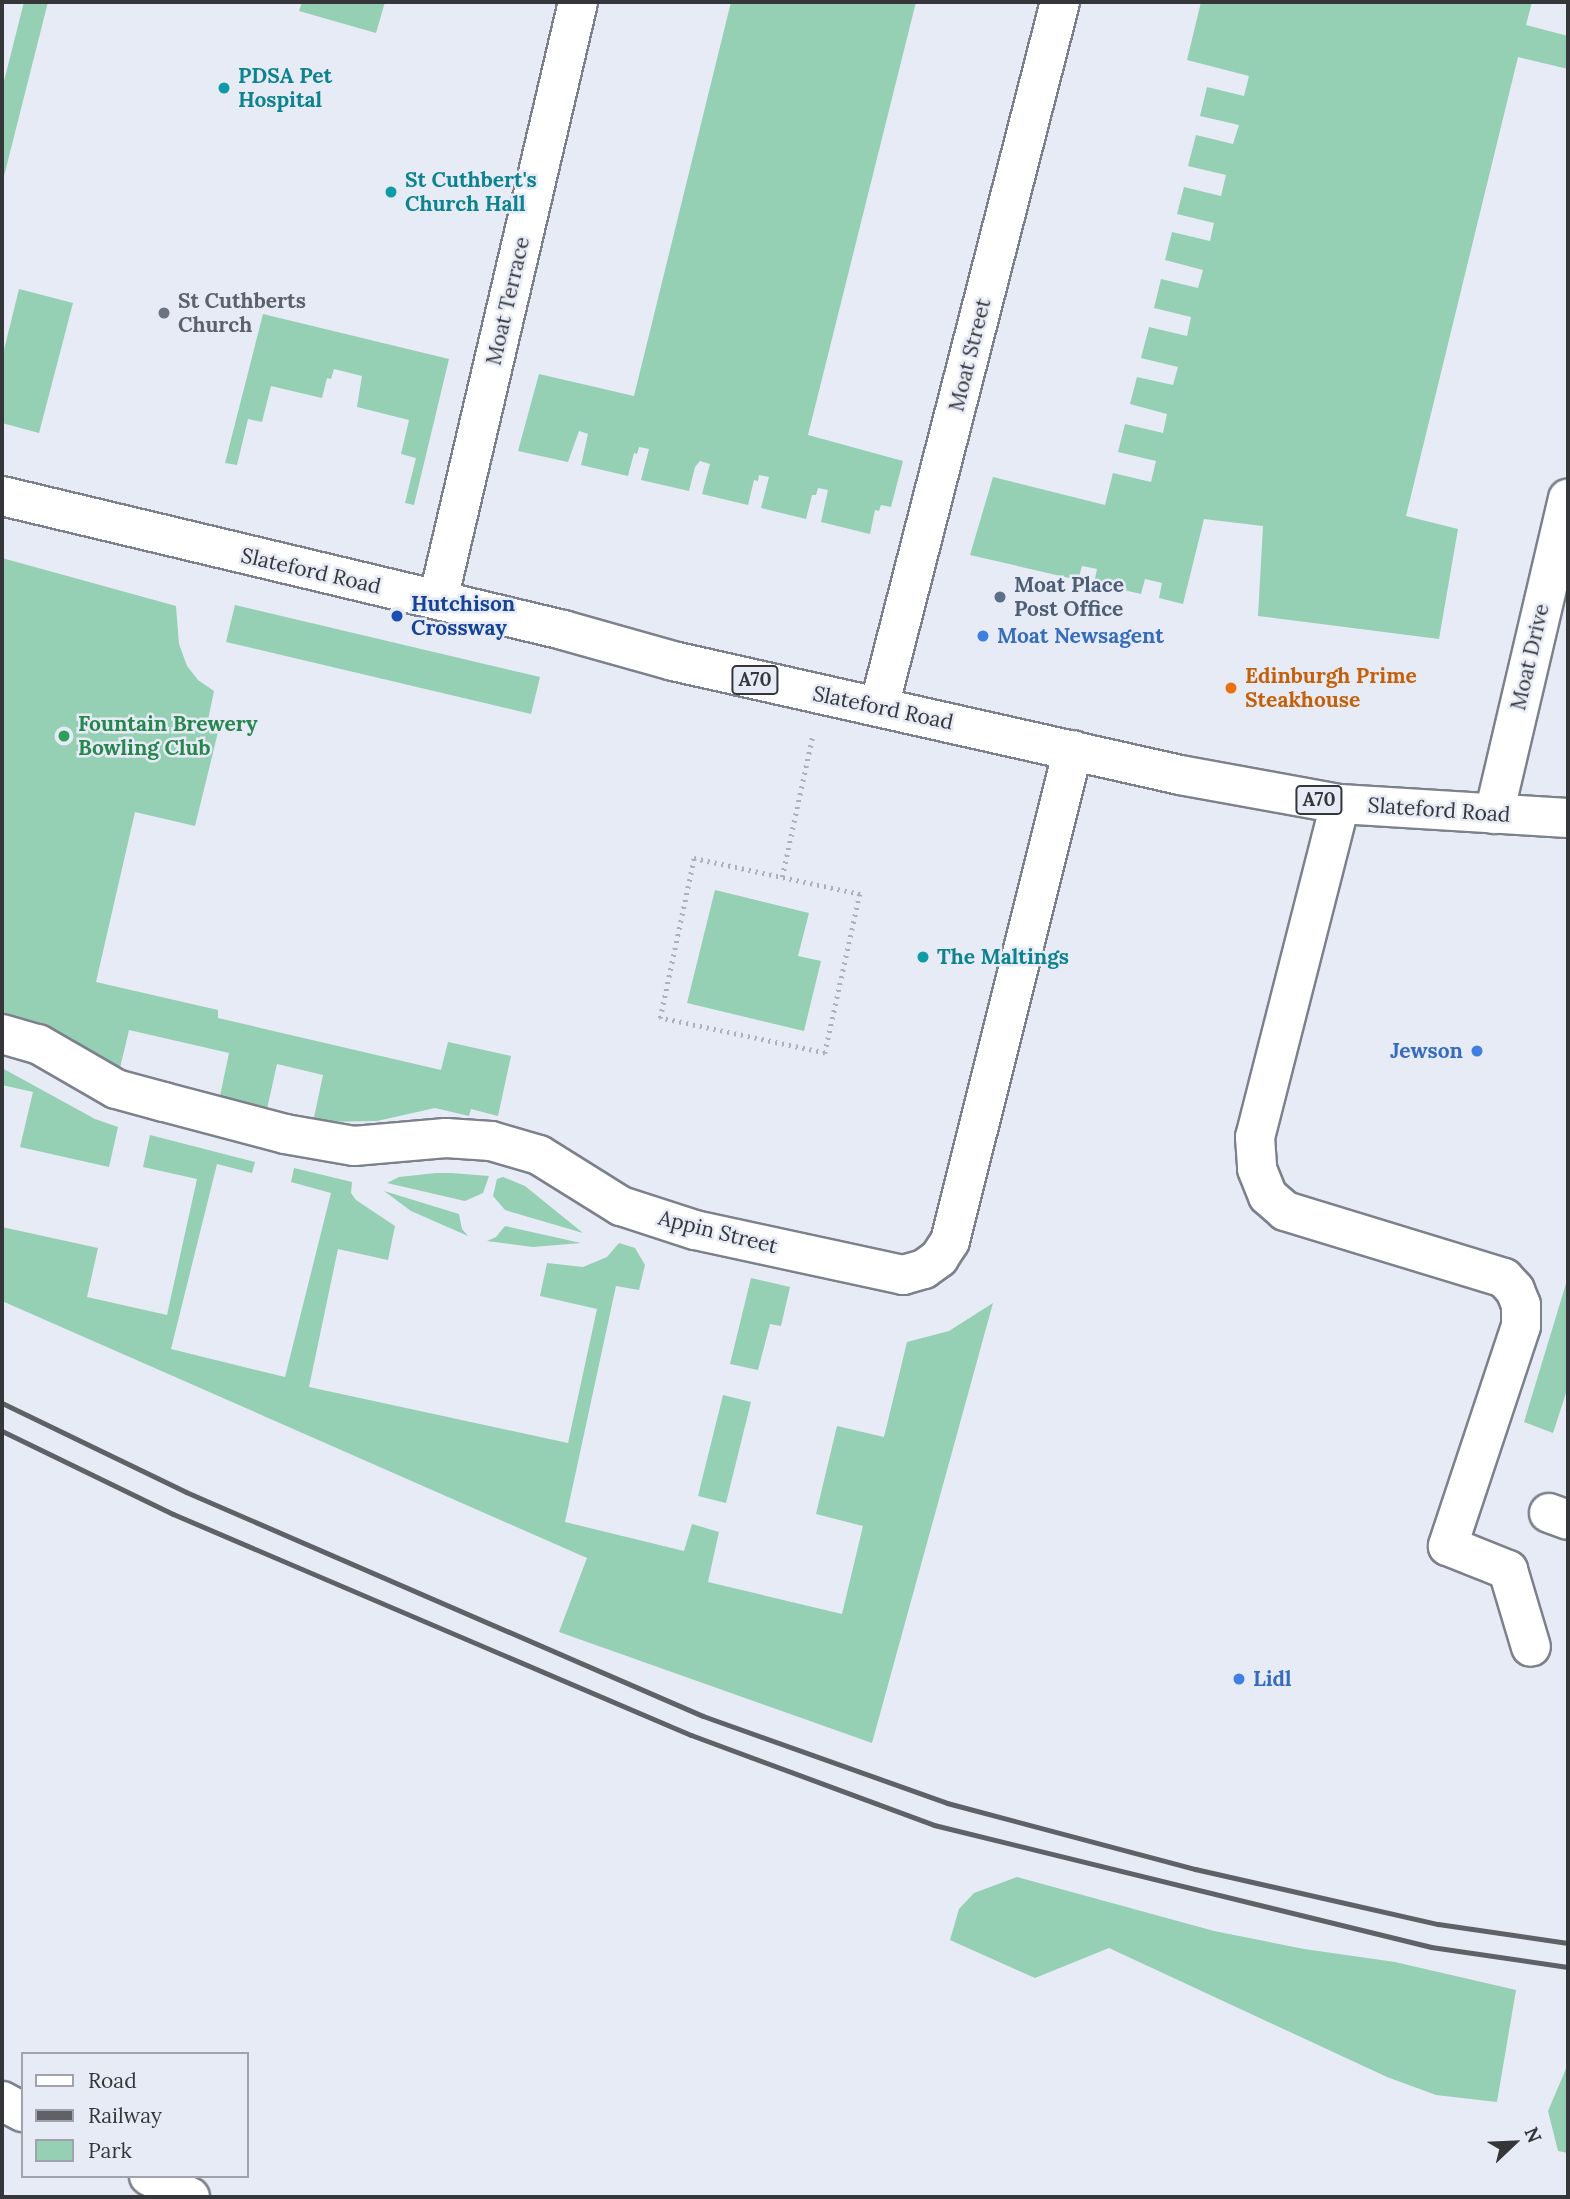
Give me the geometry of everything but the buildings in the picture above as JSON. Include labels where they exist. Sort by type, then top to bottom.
[{"type":"street","name":"Moat Terrace","points":[[438,600],[578,2]]},
{"type":"street","name":"Moat Street","points":[[879,707],[1060,2]]},
{"type":"street","name":"Slateford Road","points":[[2,496],[564,630],[673,661],[1180,775],[1340,804],[1568,818]]},
{"type":"street","name":"Moat Drive","points":[[1493,814],[1568,499]]},
{"type":"street","name":"Appin Street","points":[[2,1034],[38,1044],[116,1089],[164,1102],[285,1134],[354,1146],[446,1138],[491,1141],[539,1154],[621,1206],[695,1230],[903,1275],[924,1269],[939,1258],[950,1241],[1073,750]]},
{"type":"street","points":[[1340,804],[1255,1137],[1257,1169],[1268,1196],[1285,1211],[1504,1278],[1516,1290],[1521,1305],[1521,1326],[1448,1546],[1508,1570],[1531,1647]]},
{"type":"street","points":[[2,2101],[21,2111]]},
{"type":"street","points":[[153,2178],[190,2197]]},
{"type":"path","points":[[782,877],[821,694]]},
{"type":"path","points":[[694,858],[782,877],[860,894],[825,1053],[660,1018],[694,858]]},
{"type":"green space","points":[[24,2],[48,2],[2,184],[2,89]]},
{"type":"green space","points":[[302,2],[385,2],[376,33],[299,11]]},
{"type":"green space","points":[[731,2],[916,2],[808,435],[903,461],[891,507],[881,505],[879,511],[875,510],[870,534],[821,522],[828,490],[818,488],[816,495],[812,495],[806,519],[761,508],[769,477],[759,475],[758,481],[754,480],[748,505],[702,494],[710,464],[700,461],[695,467],[689,491],[641,480],[649,449],[639,447],[637,454],[634,453],[628,476],[581,465],[588,434],[579,431],[568,462],[518,451],[539,374],[634,396]]},
{"type":"green space","points":[[1201,2],[1532,2],[1526,25],[1568,36],[1568,69],[1518,57],[1406,516],[1458,529],[1439,639],[1258,616],[1263,526],[1204,519],[1183,604],[1159,598],[1162,583],[1145,579],[1141,594],[1094,583],[1097,569],[1082,566],[1078,580],[970,555],[993,477],[1105,505],[1113,473],[1151,482],[1156,461],[1118,452],[1125,424],[1163,433],[1167,414],[1130,404],[1137,377],[1173,385],[1178,367],[1141,358],[1149,327],[1187,336],[1191,317],[1154,308],[1161,279],[1198,288],[1203,270],[1165,260],[1172,232],[1210,241],[1214,223],[1177,214],[1184,187],[1221,196],[1226,175],[1188,166],[1196,135],[1233,144],[1239,125],[1200,116],[1207,87],[1244,96],[1249,76],[1187,60]]},
{"type":"green space","points":[[19,289],[73,303],[39,433],[2,423],[2,358]]},
{"type":"green space","points":[[263,314],[449,359],[414,505],[405,503],[416,458],[401,454],[409,420],[357,407],[362,376],[334,369],[331,379],[327,378],[322,398],[271,386],[262,422],[248,419],[237,465],[225,463]]},
{"type":"green space","points":[[2,558],[176,606],[179,644],[187,666],[198,680],[214,691],[208,720],[220,724],[195,826],[135,812],[96,982],[218,1010],[218,1018],[441,1070],[448,1042],[511,1056],[498,1116],[471,1109],[469,1116],[435,1108],[377,1121],[313,1122],[323,1075],[277,1064],[267,1109],[220,1096],[229,1053],[129,1030],[120,1068],[88,1055],[45,1029],[2,1014]]},
{"type":"green space","points":[[235,605],[540,677],[531,714],[226,642]]},
{"type":"green space","points":[[715,890],[809,913],[798,956],[821,961],[804,1031],[687,1003]]},
{"type":"green space","points":[[2,1068],[95,1119],[118,1127],[109,1167],[20,1147],[33,1092],[2,1085]]},
{"type":"green space","points":[[150,1135],[255,1162],[252,1173],[217,1164],[171,1349],[285,1377],[331,1193],[291,1182],[294,1168],[352,1182],[351,1193],[356,1200],[395,1226],[388,1260],[338,1249],[309,1387],[568,1443],[597,1309],[540,1296],[547,1263],[583,1267],[607,1257],[619,1243],[635,1248],[645,1265],[639,1290],[616,1286],[565,1522],[684,1551],[692,1524],[719,1532],[708,1582],[842,1614],[863,1526],[816,1514],[837,1426],[884,1437],[907,1342],[949,1331],[993,1303],[872,1743],[559,1632],[587,1558],[2,1301],[2,1227],[98,1248],[87,1297],[167,1315],[197,1179],[143,1167]]},
{"type":"green space","points":[[436,1173],[489,1176],[483,1193],[465,1201],[387,1183],[399,1177]]},
{"type":"green space","points":[[503,1177],[525,1186],[583,1233],[505,1210],[493,1196],[497,1179]]},
{"type":"green space","points":[[384,1191],[459,1214],[462,1229],[468,1236],[411,1211]]},
{"type":"green space","points":[[505,1226],[581,1243],[533,1247],[487,1241],[496,1237]]},
{"type":"green space","points":[[1568,1277],[1568,1387],[1553,1433],[1524,1422]]},
{"type":"green space","points":[[751,1278],[790,1287],[781,1326],[770,1324],[758,1370],[730,1364]]},
{"type":"green space","points":[[723,1395],[751,1402],[726,1503],[698,1496]]},
{"type":"green space","points":[[1017,1877],[1214,1931],[1304,1949],[1395,1962],[1516,1990],[1497,2102],[1436,2095],[1387,2077],[1109,1948],[1035,1978],[950,1940],[959,1909],[974,1893]]},
{"type":"green space","points":[[1568,2064],[1568,2153],[1558,2151],[1548,2111]]},
{"type":"railway","points":[[2,1403],[186,1492],[703,1716],[947,1803],[1195,1869],[1438,1924],[1568,1943]]},
{"type":"railway","points":[[2,1431],[173,1514],[691,1735],[934,1825],[1431,1947],[1568,1967]]},
{"type":"place","name":"PDSA Pet Hospital","points":[[224,88]]},
{"type":"place","name":"St Cuthbert's Church Hall","points":[[391,192]]},
{"type":"place","name":"St Cuthberts Church","points":[[164,313]]},
{"type":"place","name":"Moat Place Post Office","points":[[1000,597]]},
{"type":"place","name":"Hutchison Crossway","points":[[397,616]]},
{"type":"place","name":"Moat Newsagent","points":[[983,636]]},
{"type":"place","name":"Edinburgh Prime Steakhouse","points":[[1231,688]]},
{"type":"place","name":"Fountain Brewery Bowling Club","points":[[64,736]]},
{"type":"place","name":"The Maltings","points":[[923,957]]},
{"type":"place","name":"Jewson","points":[[1477,1051]]},
{"type":"place","name":"Lidl","points":[[1239,1679]]}]
